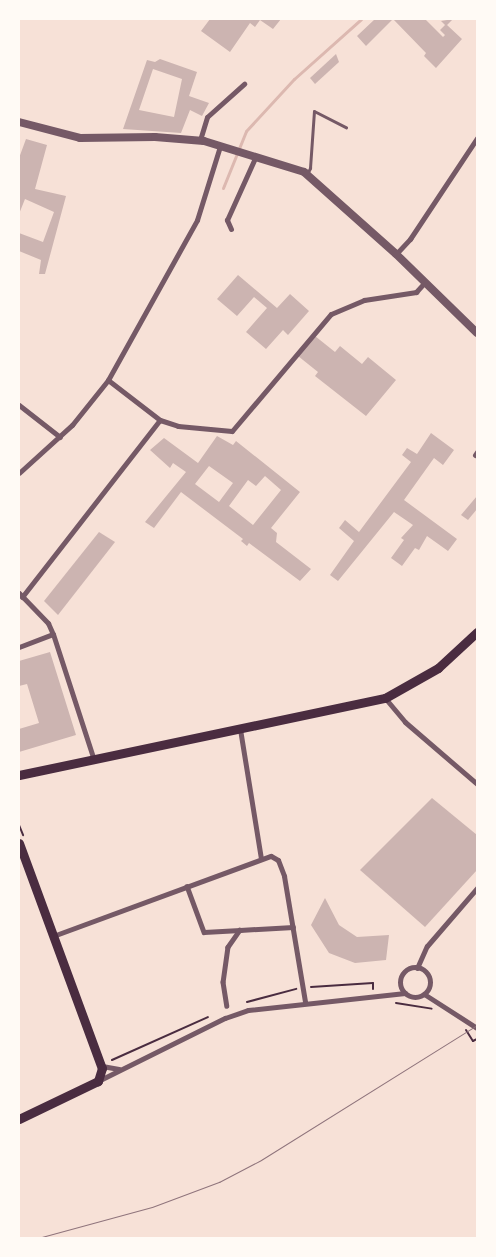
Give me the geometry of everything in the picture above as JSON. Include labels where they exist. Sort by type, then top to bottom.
[{"type":"main road","points":[[19,783],[21,775],[385,698],[414,684],[444,664],[477,632]]},
{"type":"main road","points":[[19,1119],[98,1081],[102,1066],[53,936],[22,843]]},
{"type":"street","points":[[200,140],[207,117],[244,84]]},
{"type":"street","points":[[19,122],[80,138],[155,137],[200,140],[307,174],[396,254],[477,333]]},
{"type":"street","points":[[396,254],[410,239],[477,138]]},
{"type":"street","points":[[19,473],[60,437],[108,380],[197,220],[222,146]]},
{"type":"street","points":[[232,229],[227,220],[252,157]]},
{"type":"street","points":[[108,380],[160,420],[178,426],[232,431],[331,314],[364,300],[416,292],[424,283]]},
{"type":"street","points":[[19,405],[60,437]]},
{"type":"street","points":[[94,760],[54,634],[48,623],[21,595],[160,420]]},
{"type":"street","points":[[19,647],[54,634]]},
{"type":"street","points":[[385,698],[405,722],[477,784]]},
{"type":"street","points":[[240,729],[260,858]]},
{"type":"street","points":[[53,936],[260,858],[271,856],[278,860],[305,1002]]},
{"type":"street","points":[[187,886],[204,932],[292,927]]},
{"type":"street","points":[[417,968],[424,954],[477,888]]},
{"type":"street","points":[[227,1006],[223,982],[228,947],[240,930]]},
{"type":"street","points":[[424,954],[424,971],[430,981],[424,994]]},
{"type":"street","points":[[424,971],[417,968],[405,971],[401,987],[405,993],[412,997],[424,994],[477,1028]]},
{"type":"street","points":[[382,996],[401,987]]},
{"type":"street","points":[[98,1081],[225,1018],[271,1006],[405,993]]},
{"type":"street","points":[[102,1066],[120,1069]]},
{"type":"lane","points":[[307,174],[310,168],[314,111],[346,127]]},
{"type":"path","points":[[19,824],[22,843]]},
{"type":"path","points":[[240,1004],[303,988],[373,983],[374,997]]},
{"type":"path","points":[[389,1003],[438,1012]]},
{"type":"path","points":[[108,1056],[109,1061],[212,1015]]},
{"type":"path","points":[[463,1027],[473,1041],[477,1039]]},
{"type":"building","points":[[210,19],[281,19],[273,29],[260,20],[255,27],[250,23],[230,52],[201,31]]},
{"type":"building","points":[[375,19],[393,19],[366,46],[357,36]]},
{"type":"building","points":[[393,19],[425,19],[443,37],[445,35],[440,30],[445,25],[441,21],[453,19],[447,25],[462,39],[436,68],[424,56],[426,53]]},
{"type":"building","points":[[336,54],[339,62],[315,84],[310,78]]},
{"type":"building","points":[[160,59],[197,72],[189,96],[209,103],[202,116],[190,110],[181,133],[123,129],[147,60],[155,62]],"holes":[[[153,69],[182,79],[174,117],[139,110]]]},
{"type":"building","points":[[26,139],[47,145],[35,189],[66,196],[45,274],[39,274],[41,260],[19,251],[19,233],[43,242],[54,212],[25,199],[19,214],[19,158]]},
{"type":"building","points":[[238,275],[277,308],[290,294],[309,311],[288,335],[283,330],[266,349],[246,332],[267,308],[254,297],[237,316],[217,299]]},
{"type":"building","points":[[315,336],[335,352],[340,346],[362,364],[368,357],[396,380],[366,416],[315,376],[318,372],[298,356]]},
{"type":"building","points":[[431,433],[454,450],[443,465],[434,458],[404,500],[457,539],[448,551],[427,536],[419,550],[415,548],[402,566],[391,558],[404,540],[401,538],[413,525],[394,512],[338,581],[330,575],[354,541],[339,528],[345,520],[359,532],[411,462],[402,455],[407,448],[417,454]]},
{"type":"building","points":[[217,436],[233,445],[236,441],[300,492],[271,528],[277,533],[276,542],[311,569],[300,581],[249,543],[247,546],[241,541],[243,539],[181,492],[154,528],[145,522],[186,472],[173,463],[170,468],[150,450],[164,438],[198,463]],"holes":[[[209,466],[233,483],[219,502],[195,484]],[[265,476],[281,490],[253,525],[229,506],[248,480],[256,486]]]},
{"type":"building","points":[[477,496],[477,509],[468,520],[461,515]]},
{"type":"building","points":[[99,532],[115,542],[58,615],[44,601]]},
{"type":"building","points":[[50,652],[76,735],[19,752],[19,729],[39,723],[27,684],[19,686],[19,661]]},
{"type":"building","points":[[432,798],[477,835],[477,870],[425,927],[360,870]]},
{"type":"building","points":[[325,898],[339,925],[357,937],[389,935],[386,960],[355,963],[329,953],[311,925]]},
{"type":"waterway","points":[[223,188],[246,131],[294,79],[361,19]]},
{"type":"tram line","points":[[38,1238],[152,1207],[219,1182],[261,1160],[477,1025]]}]
